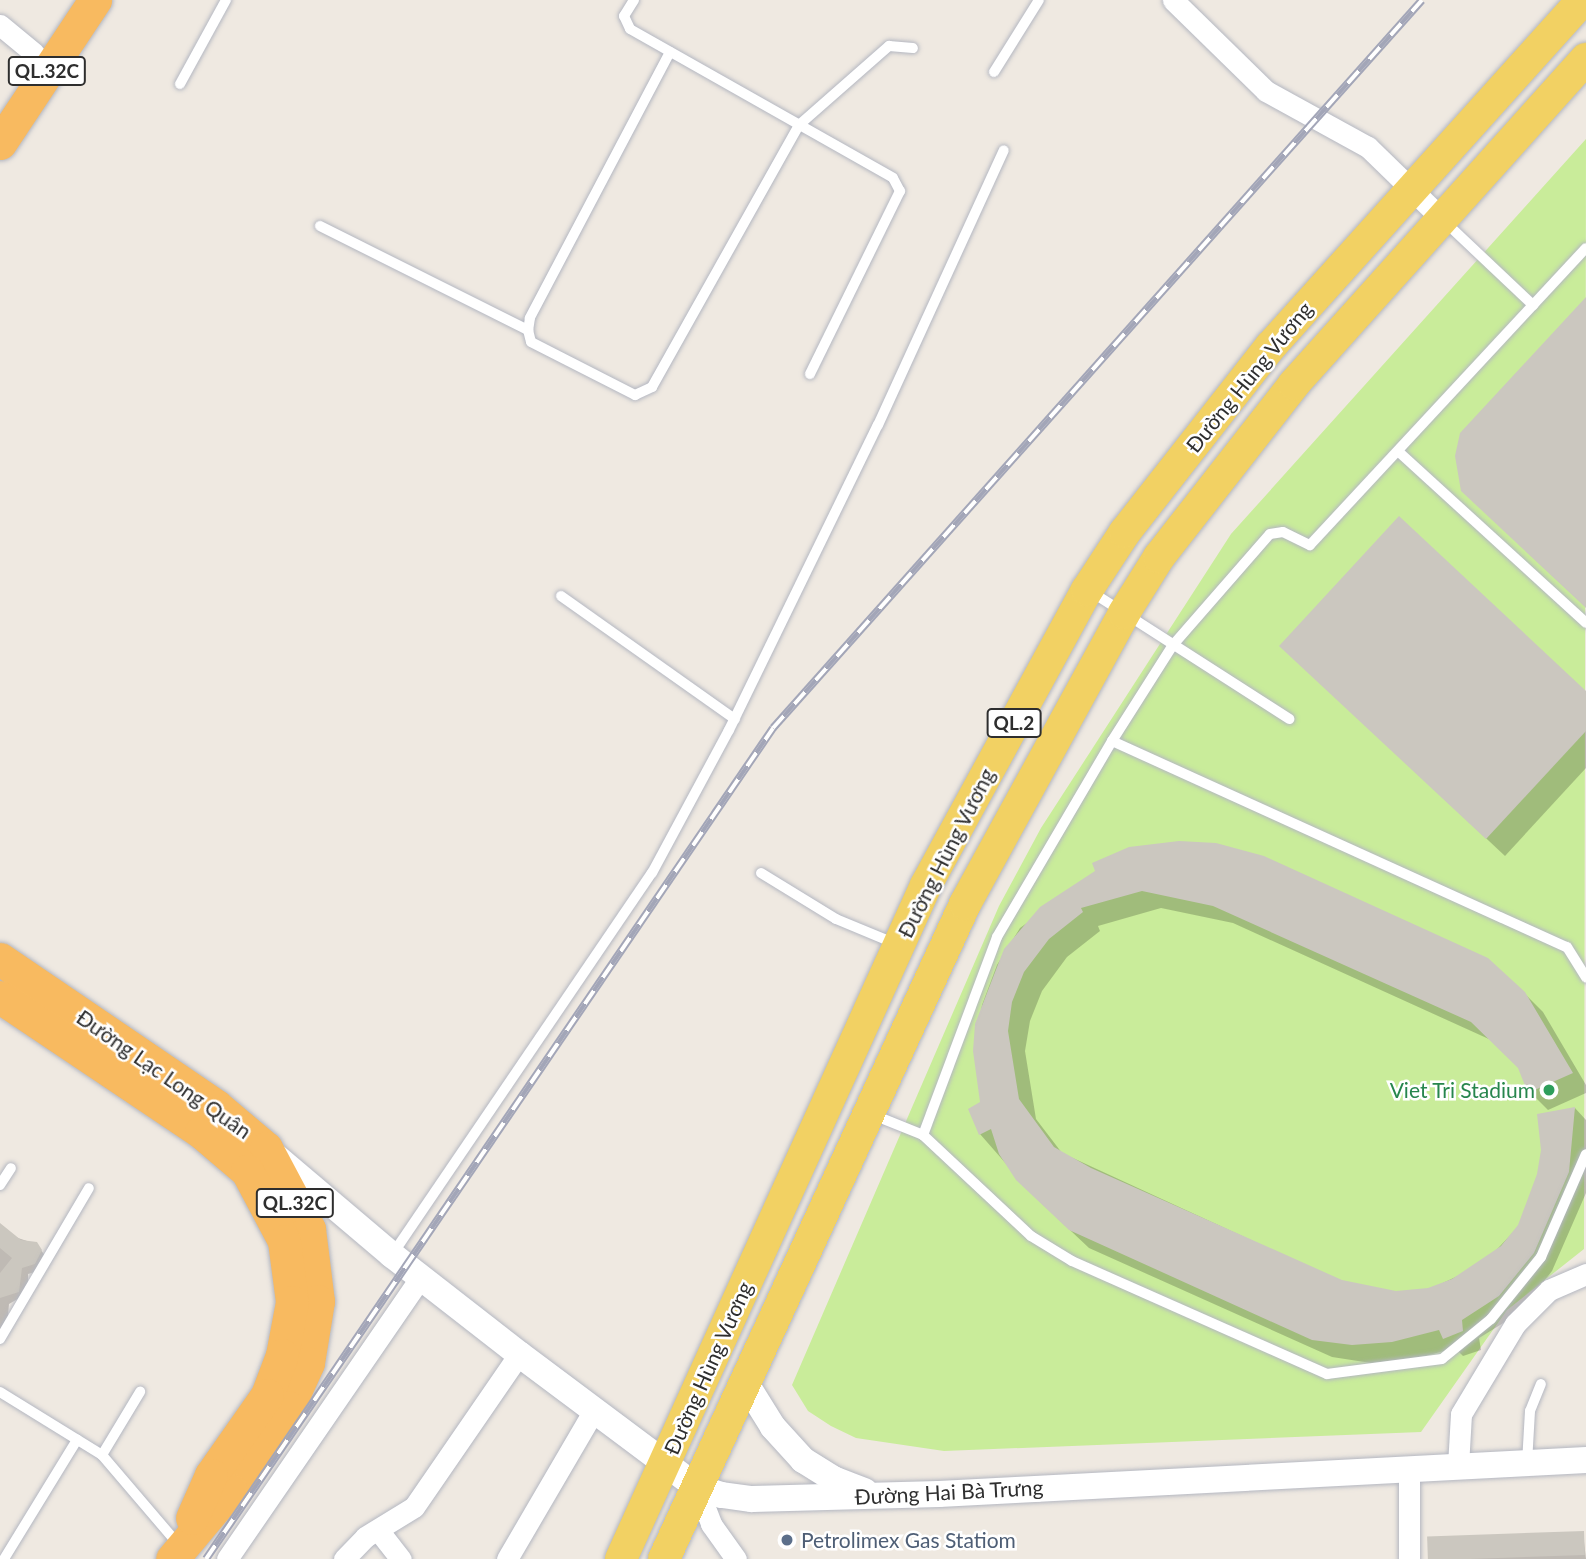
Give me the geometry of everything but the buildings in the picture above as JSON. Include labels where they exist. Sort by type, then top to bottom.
[{"type":"highway","name":"QL.32C","points":[[0,104],[69,0]]},
{"type":"highway","name":"QL.32C","points":[[0,143],[95,0]]},
{"type":"highway","name":"Đường Lạc Long Quân","points":[[0,959],[216,1106],[256,1159],[292,1197],[309,1229],[318,1301],[308,1363],[288,1407],[230,1490],[176,1553]]},
{"type":"highway","name":"Đường Lạc Long Quân","points":[[0,997],[201,1132],[256,1159],[284,1241],[292,1303],[267,1395],[211,1475],[176,1553]]},
{"type":"main road","name":"Đường Hùng Vương","points":[[621,1559],[926,885],[1087,590],[1125,531],[1272,346],[1411,187],[1583,0]]},
{"type":"main road","name":"Đường Hùng Vương","points":[[664,1559],[965,904],[1124,613],[1159,556],[1294,384],[1442,219],[1584,67]]},
{"type":"street","points":[[1173,0],[1266,91],[1368,147],[1442,219]]},
{"type":"street","points":[[0,25],[34,53]]},
{"type":"street","name":"Đường Hai Bà Trưng","points":[[256,1159],[392,1255],[697,1487],[752,1499],[876,1496],[1586,1460]]},
{"type":"street","name":"Đường Hai Bà Trưng","points":[[292,1197],[392,1255]]},
{"type":"street","points":[[1458,1466],[1461,1414],[1515,1324],[1549,1290],[1586,1274]]},
{"type":"street","points":[[227,1559],[420,1278]]},
{"type":"street","points":[[344,1559],[365,1536],[414,1507],[519,1354]]},
{"type":"street","points":[[745,1382],[773,1427],[803,1460],[833,1479],[876,1496]]},
{"type":"street","points":[[507,1559],[593,1410]]},
{"type":"street","points":[[1409,1467],[1409,1559]]},
{"type":"street","points":[[697,1487],[711,1524],[736,1559]]},
{"type":"street","points":[[378,1530],[401,1559]]},
{"type":"lane","points":[[180,84],[226,0]]},
{"type":"lane","points":[[634,0],[624,16],[630,29],[893,178],[900,191],[810,374]]},
{"type":"lane","points":[[994,72],[1039,0]]},
{"type":"lane","points":[[670,52],[530,318],[528,330],[531,342],[616,389],[635,395],[652,387],[799,125],[889,46],[913,48]]},
{"type":"lane","points":[[392,1255],[652,873],[734,719],[945,287],[1004,150]]},
{"type":"lane","points":[[1442,219],[1533,305]]},
{"type":"lane","points":[[320,226],[528,330]]},
{"type":"lane","points":[[923,1135],[997,937],[1112,741],[1173,645],[1270,534],[1283,532],[1310,545],[1400,453],[1586,248]]},
{"type":"lane","points":[[1400,453],[1586,623]]},
{"type":"lane","points":[[1087,590],[1289,719]]},
{"type":"lane","points":[[561,596],[734,719]]},
{"type":"lane","points":[[1112,741],[1567,947],[1586,978]]},
{"type":"lane","points":[[761,873],[836,919],[898,945]]},
{"type":"lane","points":[[868,1113],[923,1135],[1031,1236],[1072,1261],[1327,1374],[1442,1359],[1491,1319],[1541,1257],[1586,1154]]},
{"type":"lane","points":[[0,1185],[11,1168]]},
{"type":"lane","points":[[0,1339],[89,1188]]},
{"type":"lane","points":[[1527,1463],[1530,1411],[1541,1384]]},
{"type":"lane","points":[[0,1392],[102,1455],[176,1553]]},
{"type":"lane","points":[[102,1455],[140,1392]]},
{"type":"lane","points":[[4,1559],[77,1440]]},
{"type":"green space","points":[[1586,139],[1584,1249],[1507,1310],[1421,1432],[944,1451],[856,1438],[831,1426],[808,1411],[792,1385],[999,906],[1041,828],[1231,534]]},
{"type":"railway","points":[[206,1559],[773,728],[1422,0]]},
{"type":"place","name":"Viet Tri Stadium","points":[[1549,1090]]},
{"type":"place","name":"Petrolimex Gas Statiom","points":[[787,1540]]}]
